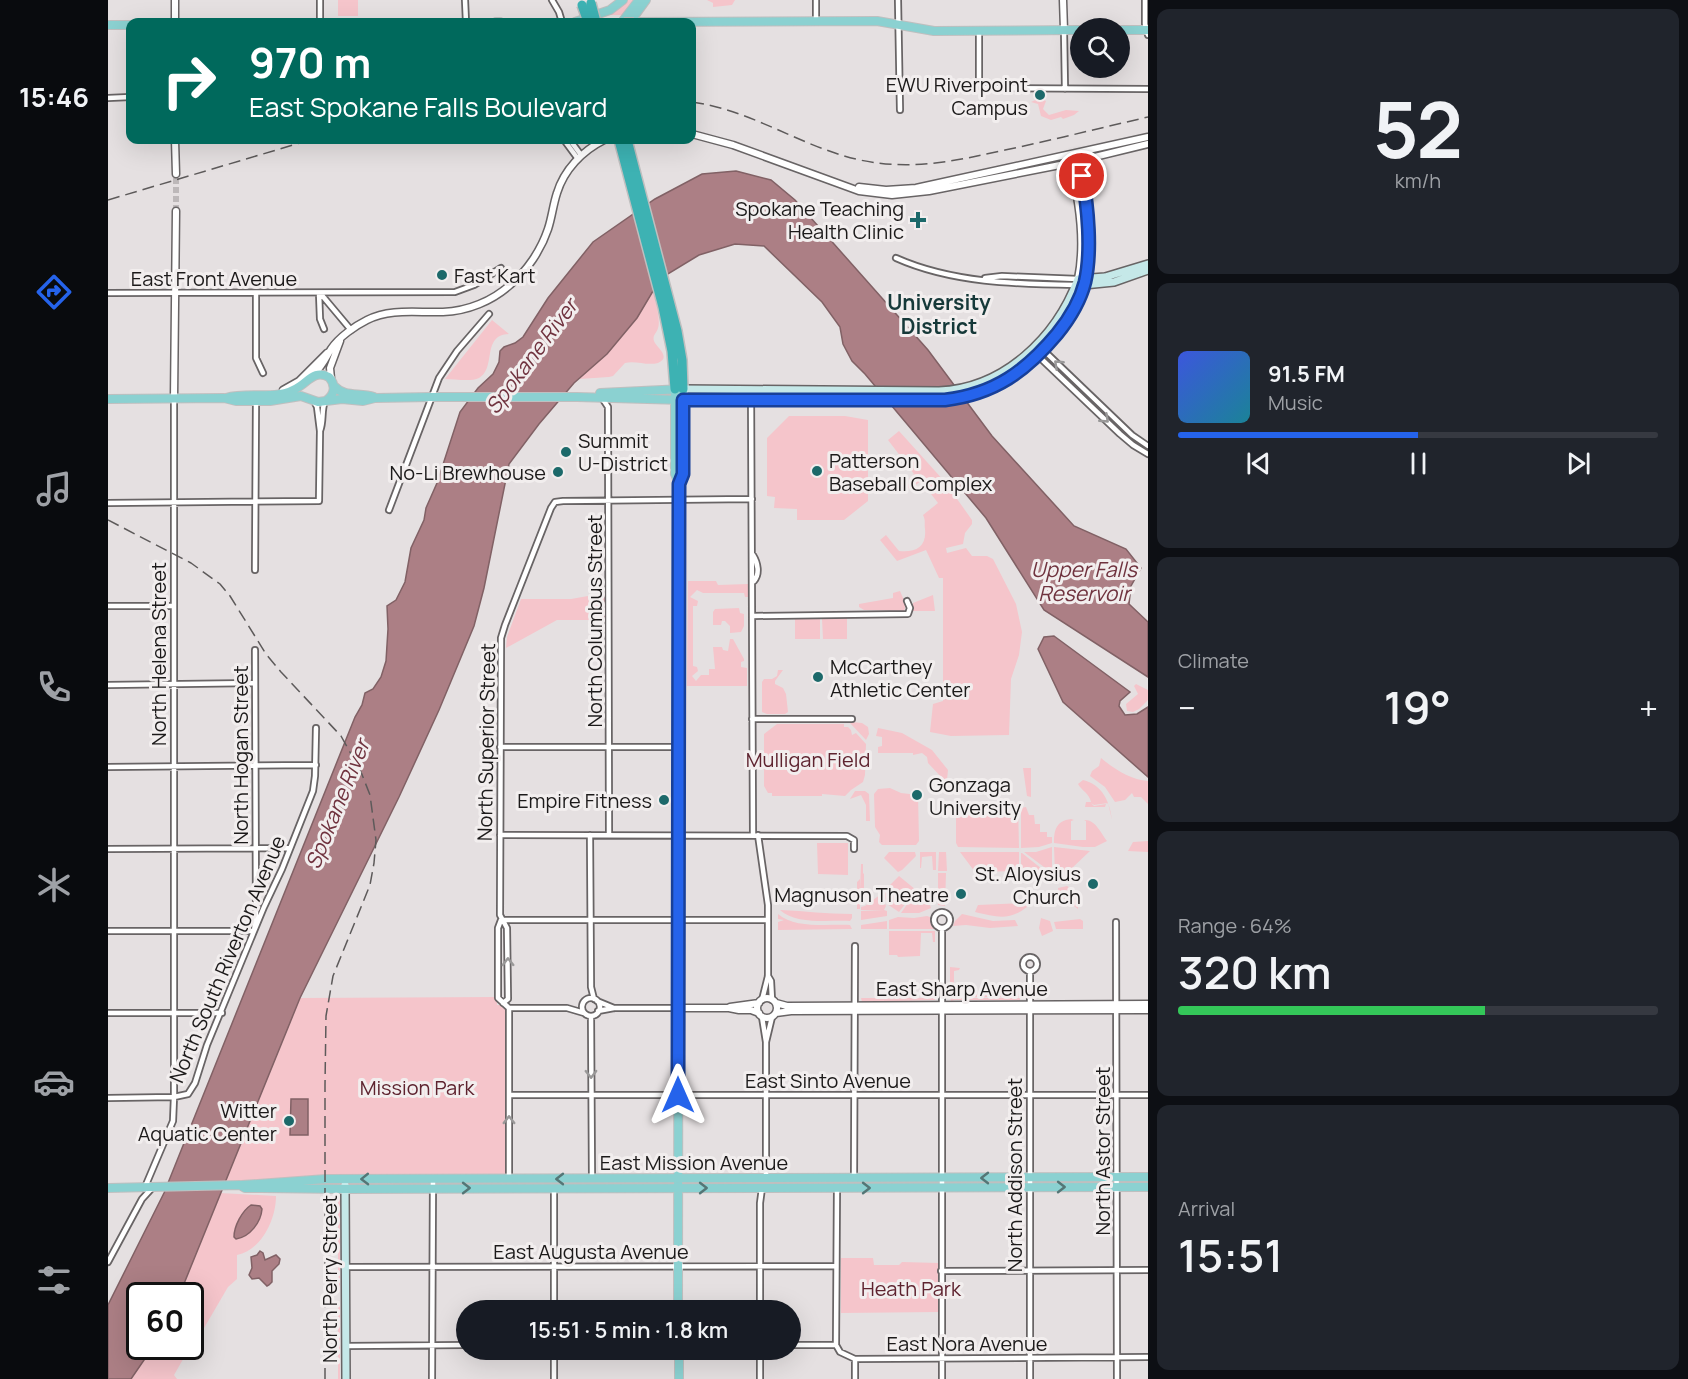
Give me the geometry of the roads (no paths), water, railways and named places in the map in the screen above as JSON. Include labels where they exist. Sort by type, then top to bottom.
[{"type":"highway","points":[[586,2],[588,18]]},
{"type":"highway","points":[[586,2],[594,18]]},
{"type":"highway","points":[[620,144],[667,306],[680,342],[679,389]]},
{"type":"highway","points":[[628,144],[667,306]]},
{"type":"main road","points":[[587,18],[610,10],[623,0]]},
{"type":"main road","points":[[626,18],[639,0]]},
{"type":"main road","points":[[635,18],[646,0]]},
{"type":"main road","points":[[696,22],[877,21],[934,31],[1070,30]]},
{"type":"main road","points":[[108,25],[126,25]]},
{"type":"main road","points":[[1130,31],[1148,32]]},
{"type":"main road","points":[[575,397],[609,392],[679,389],[939,392],[964,388],[1007,370],[1034,347],[1066,306],[1081,282],[1148,264]]},
{"type":"main road","points":[[1081,282],[1114,282],[1148,270]]},
{"type":"main road","points":[[108,399],[224,398],[236,395],[278,400],[297,396],[313,401],[432,397],[945,400],[983,392],[1012,377],[1041,353],[1072,314],[1081,282]]},
{"type":"main road","points":[[224,398],[236,401],[286,393],[299,387],[311,377],[323,374],[346,394],[367,395],[375,398]]},
{"type":"main road","points":[[311,377],[306,390],[313,401]]},
{"type":"main road","points":[[325,401],[333,393],[332,382]]},
{"type":"main road","points":[[678,1300],[679,484],[675,474],[679,389]]},
{"type":"main road","name":"East Mission Avenue","points":[[108,1188],[239,1185],[345,1179],[1148,1177]]},
{"type":"main road","points":[[729,1188],[759,1183],[766,1178]]},
{"type":"main road","name":"North Perry Street","points":[[345,1179],[346,1379]]},
{"type":"main road","name":"East Mission Avenue","points":[[239,1185],[245,1188],[345,1189],[1148,1187]]},
{"type":"main road","points":[[679,1360],[679,1379]]},
{"type":"street","points":[[175,0],[175,18]]},
{"type":"street","points":[[320,0],[320,18]]},
{"type":"street","points":[[465,0],[465,18]]},
{"type":"street","points":[[552,0],[561,18]]},
{"type":"street","points":[[816,0],[816,21]]},
{"type":"street","points":[[898,0],[900,110]]},
{"type":"street","points":[[1063,0],[1065,88]]},
{"type":"street","points":[[1145,0],[1148,32]]},
{"type":"street","points":[[979,30],[980,87],[985,89],[1148,89]]},
{"type":"street","points":[[108,98],[126,97]]},
{"type":"street","points":[[696,135],[717,140],[847,186],[877,190],[916,188],[1069,160],[1148,137]]},
{"type":"street","points":[[176,144],[176,174]]},
{"type":"street","points":[[568,144],[579,157]]},
{"type":"street","points":[[572,144],[579,157]]},
{"type":"street","points":[[236,395],[289,388],[311,371],[351,330],[365,321],[388,313],[459,310],[483,303],[501,292],[522,273],[537,254],[548,228],[559,188],[566,174],[579,157],[598,144]]},
{"type":"street","points":[[1077,158],[1148,144]]},
{"type":"street","points":[[1077,158],[1086,205],[1088,254],[1081,282]]},
{"type":"street","points":[[1069,160],[1077,198],[1081,243],[1081,282]]},
{"type":"street","name":"North Helena Street","points":[[174,1097],[176,211]]},
{"type":"street","points":[[896,258],[939,273],[978,279],[1002,276],[1081,282]]},
{"type":"street","name":"East Front Avenue","points":[[108,293],[454,292],[474,285],[501,268]]},
{"type":"street","points":[[256,293],[256,358],[263,373]]},
{"type":"street","points":[[319,293],[320,320],[324,329]]},
{"type":"street","name":"East Front Avenue","points":[[319,293],[351,330]]},
{"type":"street","points":[[389,510],[445,369],[489,314]]},
{"type":"street","points":[[332,382],[330,364],[340,340]]},
{"type":"street","points":[[1034,347],[1148,446]]},
{"type":"street","points":[[311,377],[326,360],[332,348]]},
{"type":"street","points":[[1041,353],[1082,398],[1120,434],[1148,454]]},
{"type":"street","points":[[751,389],[753,555],[751,577],[754,581],[752,719],[756,835],[767,889],[768,920],[768,976],[760,1002],[760,1015],[766,1042],[766,1178]]},
{"type":"street","points":[[1082,398],[1086,390]]},
{"type":"street","points":[[601,397],[608,407],[617,398]]},
{"type":"street","points":[[255,570],[256,398]]},
{"type":"street","points":[[108,502],[319,501],[320,431],[317,407],[313,401]]},
{"type":"street","points":[[320,431],[324,422],[325,401]]},
{"type":"street","name":"North Columbus Street","points":[[608,407],[609,835]]},
{"type":"street","points":[[1120,434],[1125,428]]},
{"type":"street","points":[[609,501],[752,499]]},
{"type":"street","name":"North Superior Street","points":[[501,920],[507,928],[508,999],[503,1003],[498,998],[498,928],[501,920],[501,638],[555,502],[609,501]]},
{"type":"street","points":[[753,616],[908,614],[910,608],[907,601]]},
{"type":"street","points":[[108,606],[174,606]]},
{"type":"street","name":"North Hogan Street","points":[[254,931],[256,916],[255,650]]},
{"type":"street","points":[[108,685],[255,683]]},
{"type":"street","points":[[752,719],[852,719]]},
{"type":"street","points":[[108,767],[315,765],[316,728]]},
{"type":"street","points":[[500,747],[679,747]]},
{"type":"street","name":"North South Riverton Avenue","points":[[152,1187],[173,1121],[174,1097],[185,1096],[192,1089],[207,1045],[313,791],[315,765]]},
{"type":"street","points":[[500,835],[850,836],[854,840],[854,849]]},
{"type":"street","points":[[590,835],[591,987],[599,1006],[598,1011]]},
{"type":"street","points":[[108,849],[290,848]]},
{"type":"street","points":[[501,920],[768,920]]},
{"type":"street","name":"North Astor Street","points":[[1116,922],[1117,1379]]},
{"type":"street","points":[[942,928],[942,1379]]},
{"type":"street","points":[[108,931],[254,931]]},
{"type":"street","points":[[854,1178],[855,946]]},
{"type":"street","name":"North Addison Street","points":[[1030,971],[1030,1379]]},
{"type":"street","points":[[766,1042],[774,1015],[771,981],[768,976]]},
{"type":"street","points":[[584,1013],[582,1008],[591,987]]},
{"type":"street","points":[[567,1008],[585,1001],[596,1000],[614,1008]]},
{"type":"street","points":[[591,1016],[598,1011],[614,1008],[729,1008],[760,1002]]},
{"type":"street","name":"East Sharp Avenue","points":[[760,1002],[774,1002],[787,1006],[855,1008]]},
{"type":"street","points":[[503,1003],[508,1008],[509,1179]]},
{"type":"street","name":"East Sharp Avenue","points":[[760,1015],[855,1008],[1117,1007],[1148,1004]]},
{"type":"street","name":"East Sharp Avenue","points":[[1117,1007],[1148,1010]]},
{"type":"street","points":[[508,1008],[567,1008],[591,1016]]},
{"type":"street","points":[[729,1008],[751,1010],[760,1015]]},
{"type":"street","points":[[108,1013],[222,1013]]},
{"type":"street","points":[[591,1016],[592,1179]]},
{"type":"street","name":"East Sinto Avenue","points":[[509,1095],[1148,1095]]},
{"type":"street","points":[[108,1098],[174,1097]]},
{"type":"street","points":[[844,1178],[840,1188],[836,1266],[836,1345],[840,1352],[855,1359],[855,1379]]},
{"type":"street","points":[[432,1379],[433,1179]]},
{"type":"street","points":[[135,1187],[142,1199]]},
{"type":"street","points":[[108,1262],[142,1199],[152,1187]]},
{"type":"street","points":[[554,1188],[554,1300]]},
{"type":"street","points":[[760,1300],[762,1188]]},
{"type":"street","name":"East Augusta Avenue","points":[[346,1267],[836,1266]]},
{"type":"street","points":[[941,1271],[1148,1270]]},
{"type":"street","points":[[346,1346],[456,1345]]},
{"type":"street","points":[[801,1345],[836,1345]]},
{"type":"street","name":"East Nora Avenue","points":[[855,1359],[1148,1357]]},
{"type":"street","points":[[554,1360],[554,1379]]},
{"type":"street","points":[[760,1360],[760,1379]]},
{"type":"water","name":"Upper Falls Reservoir","points":[[736,171],[771,180],[795,200],[928,350],[992,436],[1074,526],[1126,549],[1141,568],[1131,586],[1129,604],[1148,622],[1148,677],[1044,610],[986,518],[852,361],[843,344],[840,327],[822,302],[764,246],[735,244],[699,255],[666,275],[653,291],[637,318],[607,354],[574,383],[509,464],[474,626],[439,710],[300,998],[185,1282],[126,1282],[126,1360],[144,1360],[131,1379],[108,1379],[108,1305],[164,1193],[365,693],[373,689],[381,677],[386,661],[387,606],[396,600],[405,582],[411,548],[424,520],[426,508],[437,483],[460,412],[478,388],[493,374],[499,362],[500,351],[523,337],[548,298],[593,242],[655,199],[702,174]]},
{"type":"water","points":[[1054,636],[1130,692],[1120,701],[1119,706],[1125,715],[1137,714],[1148,707],[1148,777],[1063,702],[1038,649],[1044,637]]},
{"type":"water","points":[[291,1099],[308,1099],[308,1135],[290,1135]]},
{"type":"water","points":[[251,1205],[260,1206],[262,1209],[259,1219],[250,1232],[236,1239],[234,1233],[237,1224]]},
{"type":"water","points":[[260,1251],[265,1260],[276,1255],[280,1259],[279,1264],[272,1271],[272,1282],[267,1286],[259,1278],[252,1279],[249,1275],[252,1268],[251,1257]]},
{"type":"tunnel","points":[[176,174],[176,211]]},
{"type":"railway","points":[[696,103],[714,106],[756,120],[838,154],[860,160],[898,165],[969,158],[1148,117]]},
{"type":"railway","points":[[108,200],[297,144]]},
{"type":"railway","points":[[108,520],[191,563],[220,584],[266,654],[341,736],[361,772],[370,795],[376,840],[370,885],[333,976],[326,1016],[325,1379]]},
{"type":"place","name":"EWU Riverpoint Campus","points":[[1040,95]]},
{"type":"place","name":"Spokane Teaching Health Clinic","points":[[918,220]]},
{"type":"place","name":"Fast Kart","points":[[442,275]]},
{"type":"place","name":"Summit U-District","points":[[566,452]]},
{"type":"place","name":"Patterson Baseball Complex","points":[[817,471]]},
{"type":"place","name":"No-Li Brewhouse","points":[[558,472]]},
{"type":"place","name":"McCarthey Athletic Center","points":[[818,677]]},
{"type":"place","name":"Gonzaga University","points":[[917,795]]},
{"type":"place","name":"Empire Fitness","points":[[664,800]]},
{"type":"place","name":"St. Aloysius Church","points":[[1093,884]]},
{"type":"place","name":"Magnuson Theatre","points":[[961,894]]},
{"type":"place","name":"Witter Aquatic Center","points":[[289,1121]]},
{"type":"district","name":"University District","points":[[939,314]]},
{"type":"water label","name":"Spokane River","points":[[531,356]]},
{"type":"water label","name":"Spokane River","points":[[337,804]]},
{"type":"park label","name":"Mulligan Field","points":[[808,759]]},
{"type":"park label","name":"Mission Park","points":[[417,1087]]},
{"type":"park label","name":"Heath Park","points":[[911,1288]]}]
